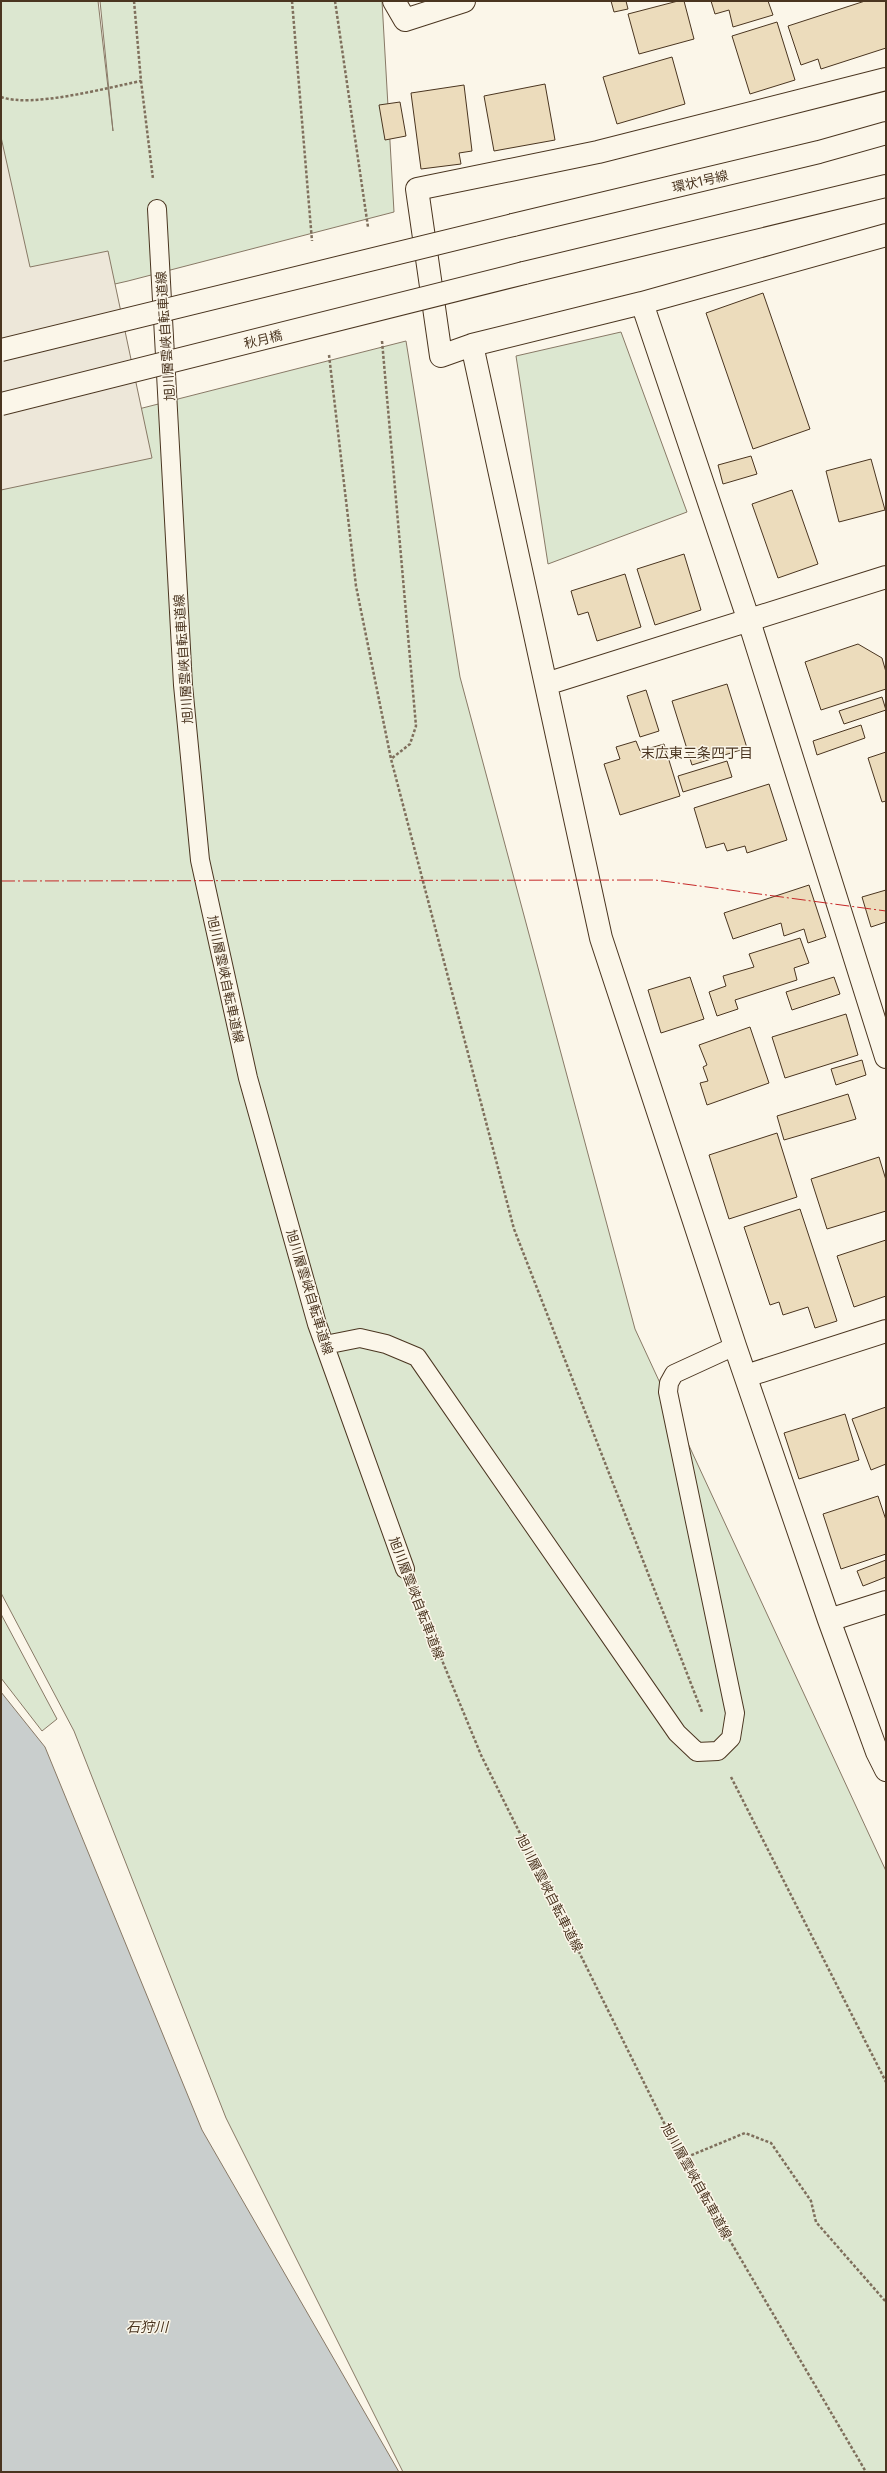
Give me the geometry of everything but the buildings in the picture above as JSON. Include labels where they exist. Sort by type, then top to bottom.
[{"type":"street","points":[[394,1],[405,20],[464,1]]},
{"type":"street","points":[[886,79],[598,152],[416,189],[441,356],[472,345],[642,303],[886,235]]},
{"type":"street","name":"環状1号線","points":[[1,350],[820,152],[886,133]]},
{"type":"street","name":"秋月橋","points":[[1,404],[524,273],[886,186]]},
{"type":"street","points":[[642,303],[749,621],[886,1057]]},
{"type":"street","points":[[472,345],[601,938],[746,1376],[829,1620],[877,1752],[886,1770]]},
{"type":"street","points":[[546,684],[886,577]]},
{"type":"street","points":[[746,1376],[886,1331]]},
{"type":"street","points":[[829,1620],[886,1602]]},
{"type":"lane","name":"旭川層雲峡自転車道線","points":[[157,210],[183,685],[200,860],[248,1078],[325,1345],[405,1570]]},
{"type":"lane","points":[[325,1345],[360,1338],[386,1344],[417,1357],[677,1733],[697,1752],[718,1751],[731,1738],[735,1713],[668,1392],[669,1383],[674,1374],[736,1346]]},
{"type":"path","points":[[134,1],[141,82],[157,210]]},
{"type":"path","points":[[292,1],[312,243]]},
{"type":"path","points":[[335,1],[369,233]]},
{"type":"path","points":[[1,97],[11,100],[50,99],[141,82]]},
{"type":"path","points":[[382,334],[416,726],[410,744],[391,759]]},
{"type":"path","points":[[328,351],[356,586],[391,759],[514,1229],[718,1751],[886,2082]]},
{"type":"path","name":"旭川層雲峡自転車道線","points":[[405,1570],[481,1755],[682,2159],[866,2472]]},
{"type":"path","points":[[682,2159],[745,2134],[760,2137],[772,2143],[811,2201],[816,2222],[886,2302]]},
{"type":"green space","points":[[1,1],[98,1],[113,131],[100,1],[382,1],[394,212],[128,281],[1,310]]},
{"type":"green space","points":[[621,332],[687,512],[548,564],[516,356]]},
{"type":"green space","points":[[406,341],[460,677],[635,1329],[886,1871],[886,2472],[403,2472],[226,2118],[74,1731],[1,1593],[1,444]]},
{"type":"green space","points":[[1,1614],[57,1719],[42,1731],[1,1678]]},
{"type":"shaded area","points":[[1,137],[30,267],[108,251],[152,458],[1,490]]},
{"type":"water","name":"石狩川","points":[[1,1692],[45,1747],[202,2130],[399,2472],[1,2472]]},
{"type":"power","points":[[1,881],[655,880],[886,911]]},
{"type":"district","name":"末広東三条四丁目","points":[[697,752]]}]
